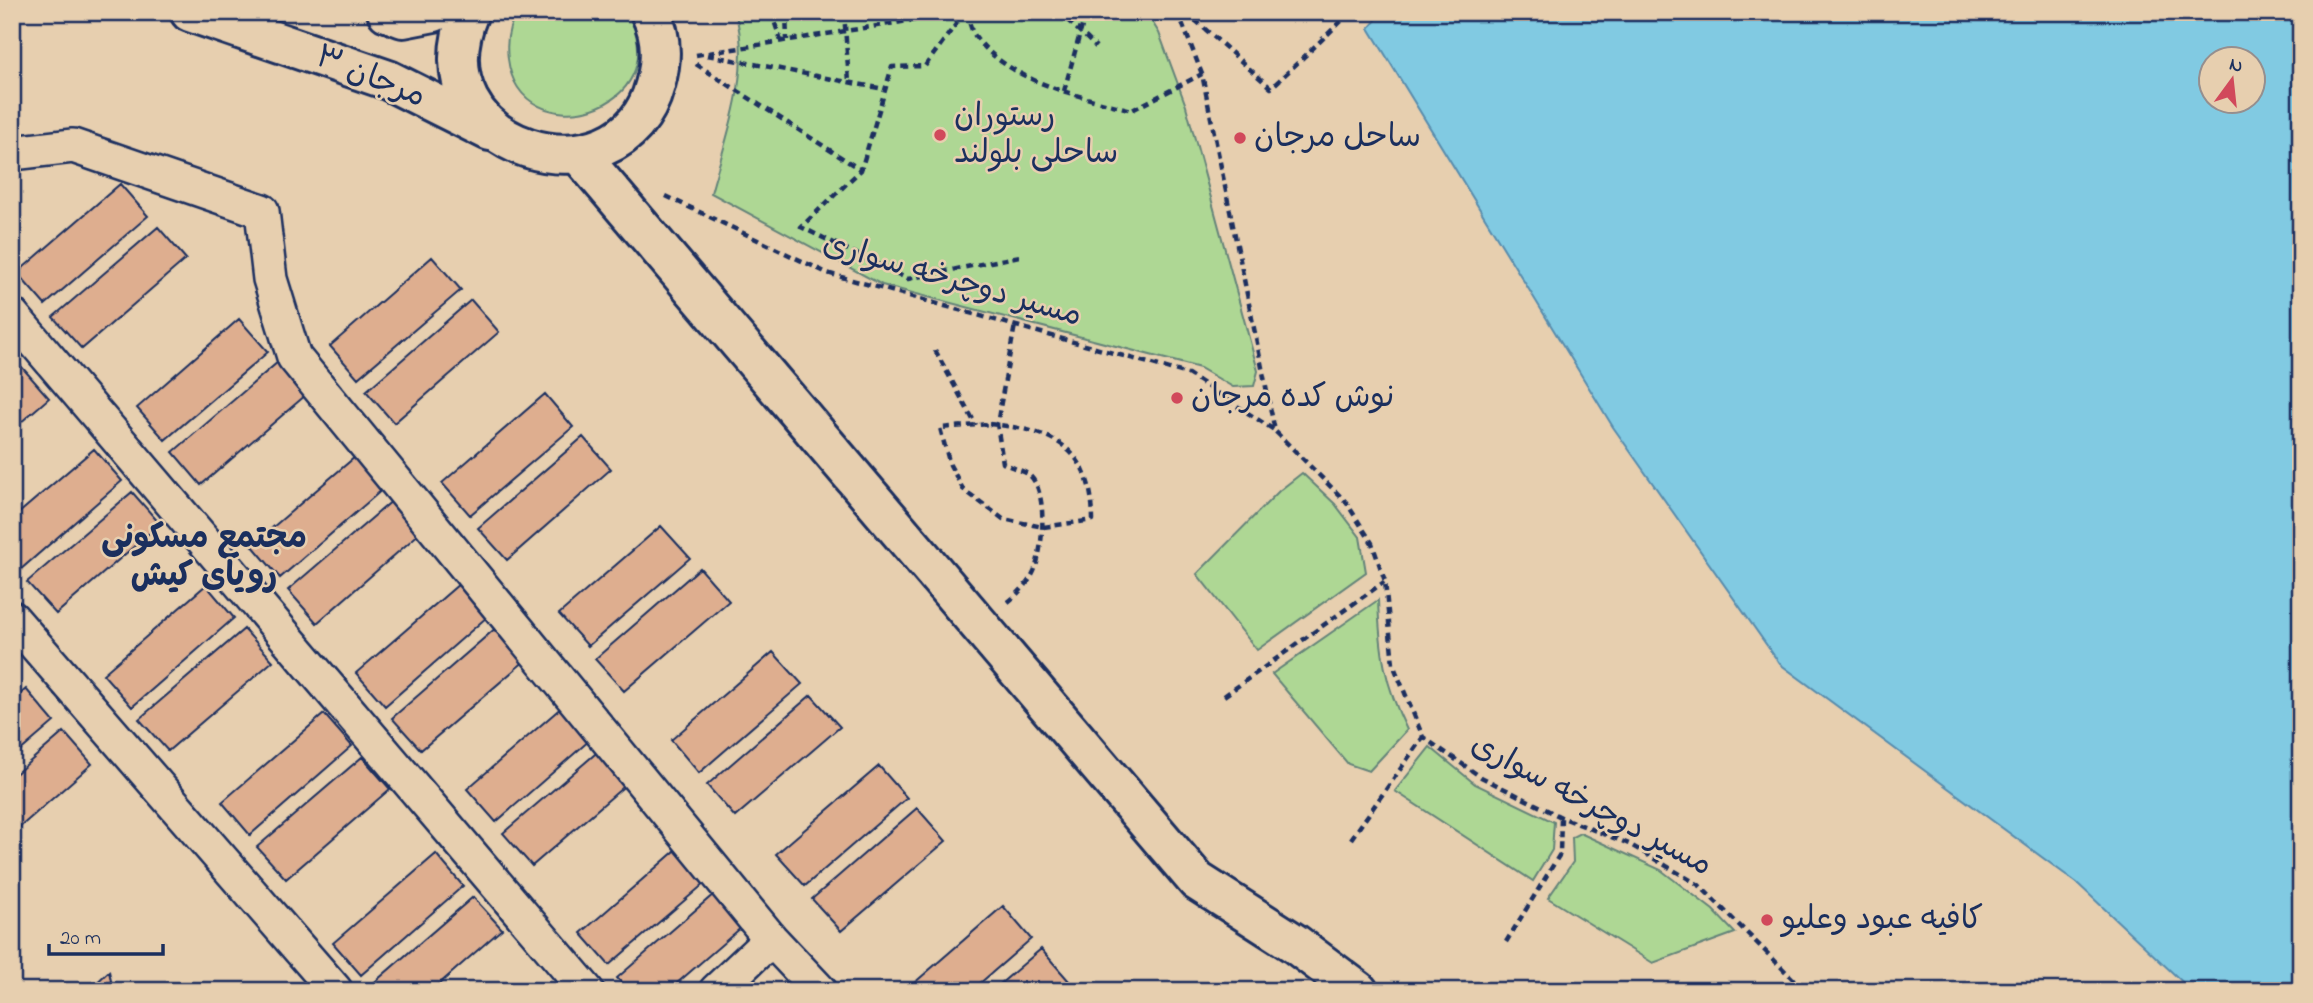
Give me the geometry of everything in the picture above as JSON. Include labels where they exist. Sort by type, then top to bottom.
[{"type":"street","name":"مرجان ۳","points":[[190,12],[388,80],[528,150],[553,155],[578,153]]},
{"type":"street","points":[[387,12],[402,18],[433,12]]},
{"type":"street","points":[[469,12],[459,54],[462,78],[471,102],[486,123],[505,139]]},
{"type":"street","points":[[650,12],[660,43],[660,69],[653,93],[641,115],[623,133],[602,146],[578,153],[1197,881],[1294,943],[1358,991]]},
{"type":"street","points":[[12,153],[73,146],[262,211],[270,279],[294,357],[771,939],[820,991]]},
{"type":"street","points":[[12,315],[587,991]]},
{"type":"street","points":[[12,618],[335,990]]},
{"type":"street","points":[[716,991],[771,939]]},
{"type":"path","points":[[771,12],[784,41]]},
{"type":"path","points":[[784,41],[786,12]]},
{"type":"path","points":[[844,12],[849,82]]},
{"type":"path","points":[[860,170],[684,57],[965,12]]},
{"type":"path","points":[[965,12],[925,66],[892,67],[860,170],[802,227],[908,279],[1020,256]]},
{"type":"path","points":[[965,12],[975,37],[996,56],[1024,74],[1064,91],[1132,110],[1202,74]]},
{"type":"path","points":[[1059,12],[1096,47]]},
{"type":"path","points":[[1064,91],[1086,12]]},
{"type":"path","points":[[1178,12],[1202,74],[1275,431]]},
{"type":"path","points":[[1186,12],[1272,88],[1351,12]]},
{"type":"path","points":[[703,54],[884,89]]},
{"type":"path","name":"مسیر دوچرخه سواری","points":[[665,195],[827,273],[1188,374],[1275,431],[1346,502],[1372,543],[1385,581],[1393,664],[1423,737],[1480,777],[1561,817],[1629,844],[1699,885],[1805,991]]},
{"type":"path","points":[[979,624],[1019,593],[1035,569],[1043,527],[1038,491],[1029,475],[1003,463],[997,425],[1015,325]]},
{"type":"path","points":[[935,350],[976,425]]},
{"type":"path","points":[[976,425],[1026,427],[1058,439],[1078,461],[1093,495],[1093,520],[1043,527],[1003,519],[963,489],[950,465],[940,428],[976,425]]},
{"type":"path","points":[[1224,696],[1385,581]]},
{"type":"path","points":[[1351,839],[1423,737]]},
{"type":"path","points":[[1506,942],[1560,854],[1561,817]]},
{"type":"green space","points":[[518,12],[627,12],[638,47],[633,75],[616,96],[592,109],[565,113],[539,106],[519,89],[508,59],[508,34]]},
{"type":"green space","points":[[735,12],[1146,12],[1159,33],[1186,106],[1258,371],[1254,386],[1233,387],[1200,368],[882,285],[711,193],[730,126],[739,80],[740,34]]},
{"type":"green space","points":[[1302,473],[1335,504],[1360,537],[1366,572],[1257,650],[1197,574],[1279,491]]},
{"type":"green space","points":[[1378,600],[1380,636],[1388,682],[1407,730],[1369,771],[1348,764],[1272,674]]},
{"type":"green space","points":[[1430,747],[1475,784],[1554,822],[1552,850],[1533,881],[1395,791]]},
{"type":"green space","points":[[1580,833],[1661,870],[1713,910],[1735,933],[1653,963],[1548,898],[1573,862],[1572,837]]},
{"type":"water","points":[[1383,12],[2301,12],[2301,991],[2192,991],[2077,883],[1780,664],[1613,427],[1369,28]]},
{"type":"building","points":[[120,184],[148,216],[45,305],[17,273]]},
{"type":"building","points":[[158,227],[186,259],[82,349],[53,317]]},
{"type":"building","points":[[432,257],[461,290],[358,378],[330,346]]},
{"type":"building","points":[[471,300],[499,332],[394,423],[366,391]]},
{"type":"building","points":[[239,319],[268,352],[165,440],[137,408]]},
{"type":"building","points":[[278,362],[306,395],[201,485],[173,452]]},
{"type":"building","points":[[20,365],[49,398],[12,430],[12,373]]},
{"type":"building","points":[[545,394],[573,427],[470,515],[442,483]]},
{"type":"building","points":[[583,437],[611,469],[507,560],[478,528]]},
{"type":"building","points":[[94,449],[122,481],[20,570],[12,561],[12,519]]},
{"type":"building","points":[[355,457],[383,489],[280,578],[252,545]]},
{"type":"building","points":[[132,492],[160,524],[56,614],[27,582]]},
{"type":"building","points":[[393,500],[421,532],[317,623],[288,590]]},
{"type":"building","points":[[661,526],[690,558],[588,646],[559,614]]},
{"type":"building","points":[[700,568],[729,601],[624,691],[595,659]]},
{"type":"building","points":[[459,584],[487,617],[385,706],[356,673]]},
{"type":"building","points":[[206,585],[234,618],[132,707],[103,674]]},
{"type":"building","points":[[497,627],[526,660],[421,750],[392,718]]},
{"type":"building","points":[[244,629],[273,661],[168,751],[139,719]]},
{"type":"building","points":[[773,652],[802,684],[699,773],[671,740]]},
{"type":"building","points":[[26,689],[54,722],[12,758],[12,701]]},
{"type":"building","points":[[811,695],[840,727],[735,817],[707,785]]},
{"type":"building","points":[[570,700],[598,733],[496,822],[467,789]]},
{"type":"building","points":[[324,714],[352,746],[250,835],[222,802]]},
{"type":"building","points":[[64,732],[92,764],[12,834],[12,777]]},
{"type":"building","points":[[608,743],[636,776],[532,866],[503,833]]},
{"type":"building","points":[[362,757],[390,789],[286,879],[257,847]]},
{"type":"building","points":[[879,766],[907,798],[805,886],[776,854]]},
{"type":"building","points":[[917,808],[946,841],[841,931],[812,899]]},
{"type":"building","points":[[683,844],[712,877],[609,965],[581,933]]},
{"type":"building","points":[[436,854],[463,886],[361,975],[333,943]]},
{"type":"building","points":[[722,887],[750,920],[668,991],[629,991],[617,978]]},
{"type":"building","points":[[473,897],[502,929],[431,991],[372,991],[369,987]]},
{"type":"building","points":[[1003,906],[1031,939],[971,991],[905,991]]},
{"type":"building","points":[[1041,949],[1069,981],[1058,991],[992,991]]},
{"type":"building","points":[[109,971],[113,991],[88,991]]},
{"type":"place","name":"رستوران ساحلی بلولند","points":[[940,135]]},
{"type":"place","name":"ساحل مرجان","points":[[1240,138]]},
{"type":"place","name":"نوش کده مرجان","points":[[1177,398]]},
{"type":"place","name":"کافیه عبود وعلیو","points":[[1767,920]]},
{"type":"district","name":"مجتمع مسکونی رویای کیش","points":[[204,558]]}]
